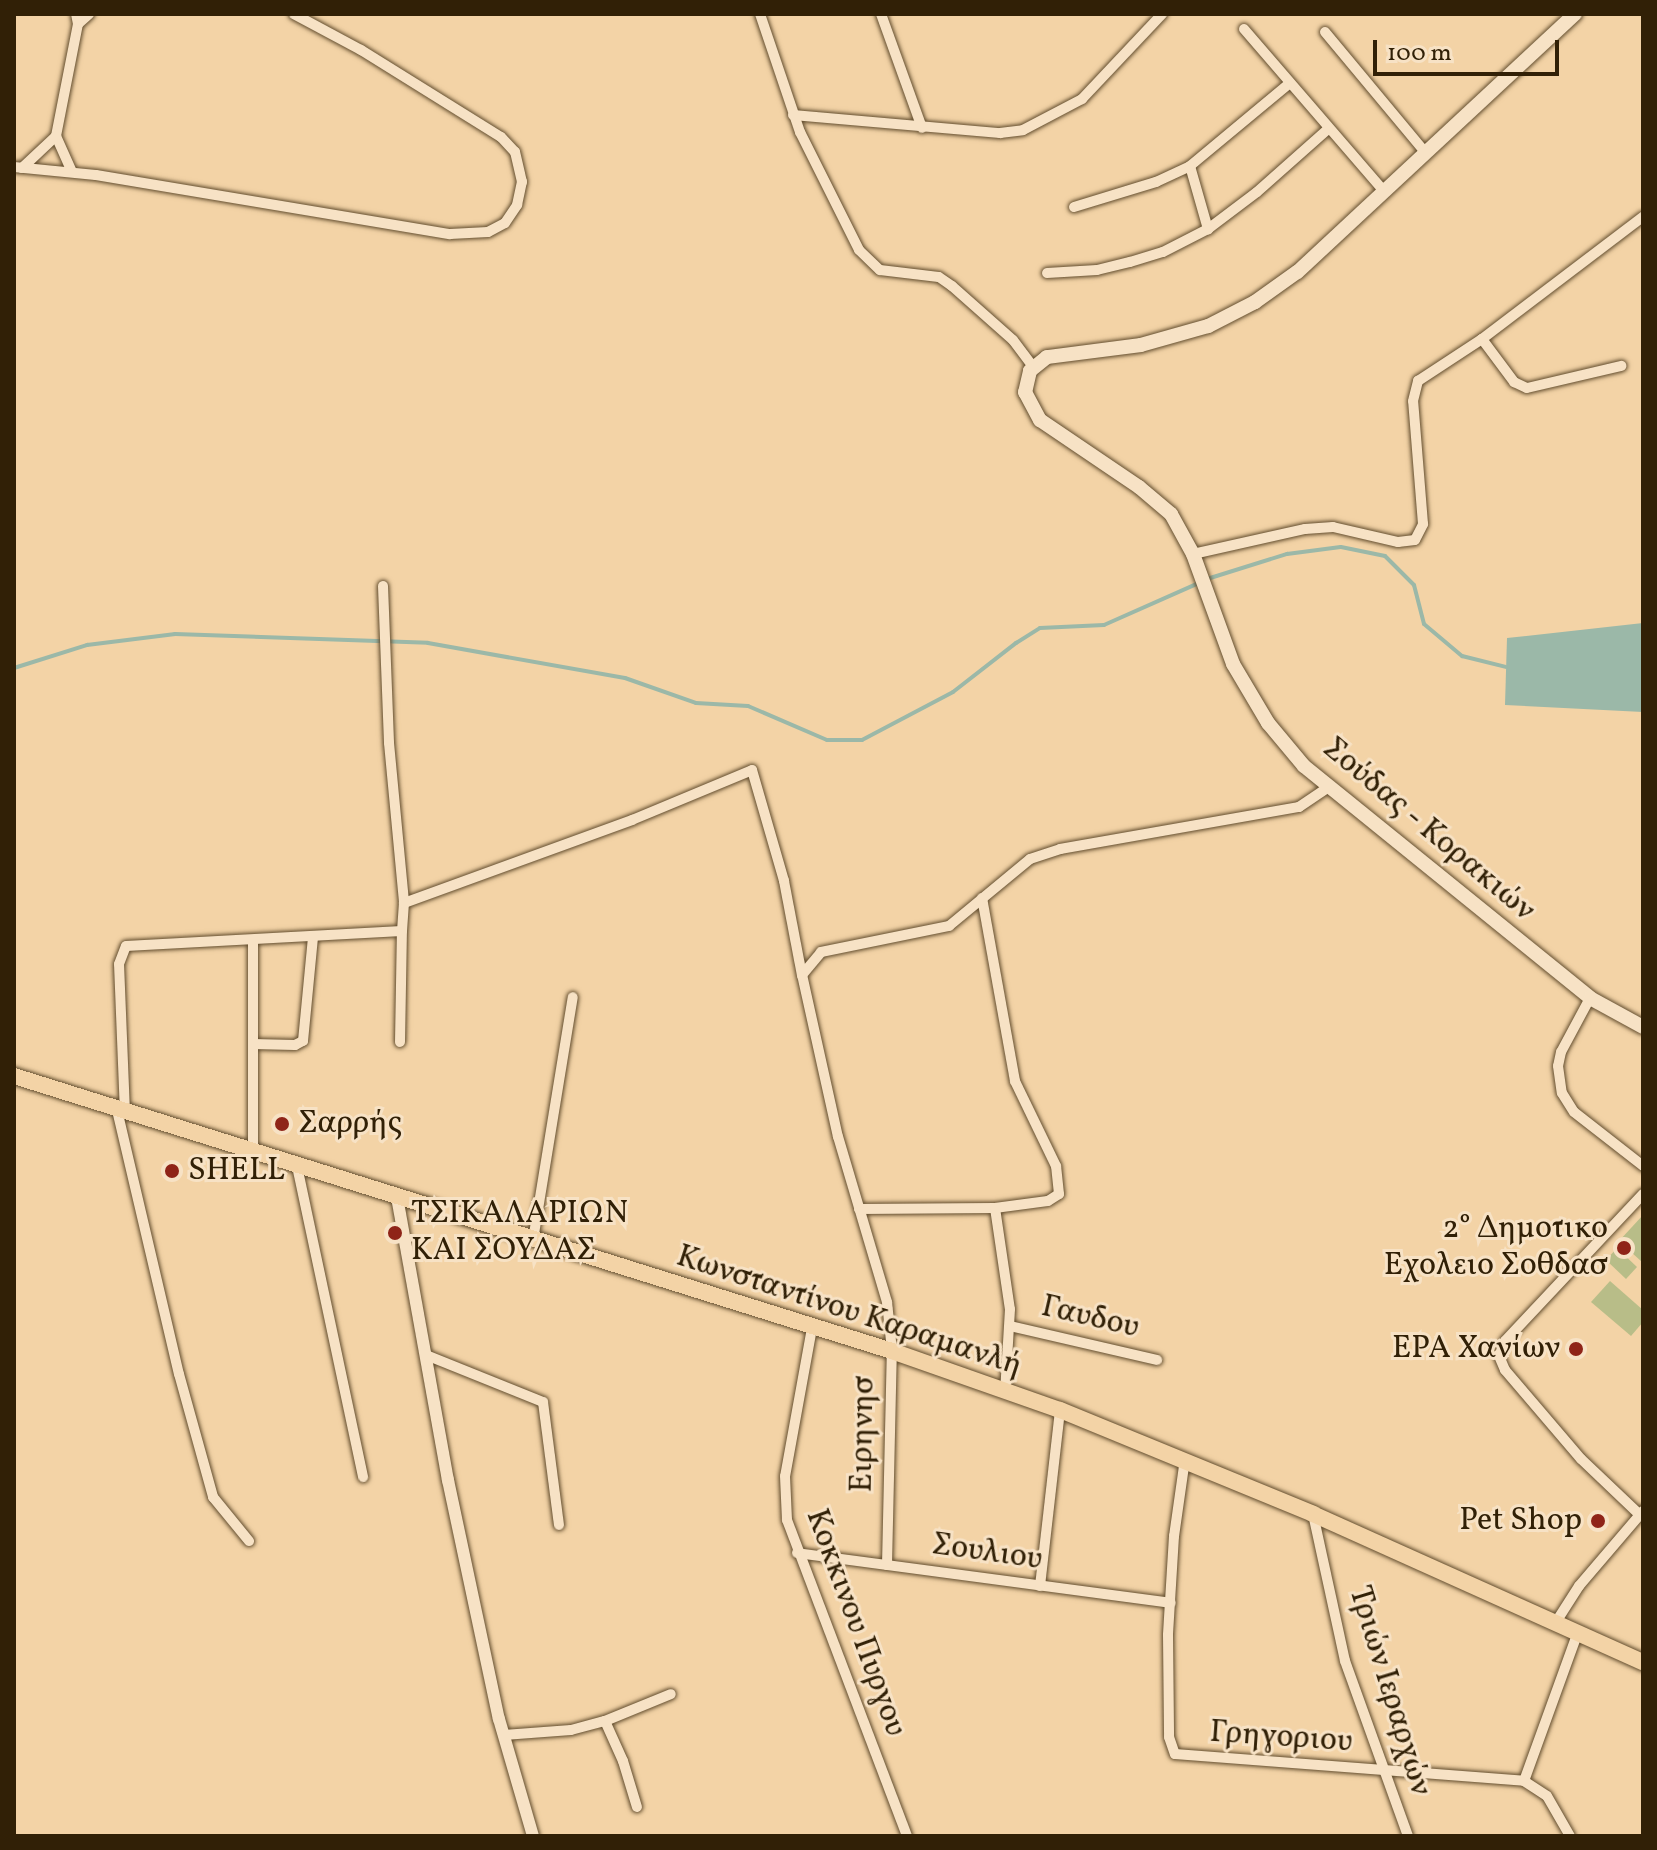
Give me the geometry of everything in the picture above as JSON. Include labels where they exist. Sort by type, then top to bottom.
[{"type":"main road","points":[[1195,560],[1171,514],[1158,502],[1059,434],[1034,413],[1025,392],[1033,367],[1054,355],[1141,345],[1208,326],[1255,302],[1297,272],[1575,14]]},
{"type":"main road","name":"Σούδας - Κορακιών","points":[[1195,560],[1246,688],[1286,746],[1327,788],[1590,998],[1643,1027]]},
{"type":"main road","name":"Κωνσταντίνου Καραμανλή","points":[[14,1076],[253,1154],[892,1351],[1060,1410],[1313,1514],[1643,1662]]},
{"type":"street","points":[[72,172],[56,136],[77,19],[89,14]]},
{"type":"street","points":[[18,168],[72,172],[450,234],[488,232],[505,223],[517,205],[522,182],[515,152],[501,137],[361,50],[294,14]]},
{"type":"street","points":[[760,14],[793,115],[814,167],[869,263],[880,270],[939,277],[1013,340],[1033,367]]},
{"type":"street","points":[[881,14],[922,128]]},
{"type":"street","points":[[793,115],[1009,133],[1066,110],[1100,82],[1162,14]]},
{"type":"street","points":[[1244,29],[1384,191]]},
{"type":"street","points":[[1325,32],[1425,152]]},
{"type":"street","points":[[1074,207],[1156,182],[1190,166],[1290,83]]},
{"type":"street","points":[[1047,273],[1097,270],[1130,262],[1163,252],[1208,229],[1257,192],[1328,129]]},
{"type":"street","points":[[18,168],[56,136]]},
{"type":"street","points":[[1190,166],[1208,229]]},
{"type":"street","points":[[1195,560],[1305,529],[1333,527],[1398,542],[1415,540],[1423,524],[1413,401],[1415,385],[1482,339],[1643,217]]},
{"type":"street","points":[[1482,339],[1514,382],[1527,388],[1621,366]]},
{"type":"street","points":[[383,586],[404,903],[400,1042]]},
{"type":"street","name":"Ειρηνησ","points":[[404,903],[632,820],[752,770],[784,881],[831,1109],[887,1302],[892,1351],[887,1565]]},
{"type":"street","points":[[802,975],[821,952],[949,926],[1030,859],[1060,849],[1299,807],[1327,788]]},
{"type":"street","points":[[859,1209],[995,1208],[1048,1201],[1059,1194],[1056,1166],[1015,1081],[982,898]]},
{"type":"street","points":[[249,1541],[213,1497],[179,1374],[121,1112],[119,964],[123,951],[140,943],[253,942],[402,931]]},
{"type":"street","points":[[253,1044],[295,1045],[303,1041],[313,938]]},
{"type":"street","points":[[253,942],[253,1154]]},
{"type":"street","points":[[533,1240],[573,997]]},
{"type":"street","points":[[1590,998],[1561,1052],[1558,1066],[1562,1093],[1574,1112],[1643,1166]]},
{"type":"street","points":[[297,1166],[363,1477]]},
{"type":"street","points":[[1556,1622],[1587,1575],[1641,1513],[1581,1459],[1505,1370],[1499,1356],[1505,1341],[1643,1194]]},
{"type":"street","points":[[397,1197],[448,1480],[504,1735],[533,1836]]},
{"type":"street","points":[[995,1208],[1010,1326],[1005,1392]]},
{"type":"street","name":"Γαυδου","points":[[1010,1326],[1157,1360]]},
{"type":"street","name":"Κοκκινου Πυργου","points":[[812,1328],[785,1476],[784,1502],[797,1553],[907,1836]]},
{"type":"street","points":[[426,1355],[543,1402],[559,1525]]},
{"type":"street","points":[[1040,1586],[1060,1410]]},
{"type":"street","points":[[1171,1603],[1174,1536],[1185,1459]]},
{"type":"street","name":"Τριών Ιεραρχών","points":[[1313,1514],[1338,1637],[1408,1836]]},
{"type":"street","name":"Σουλιου","points":[[797,1553],[1171,1603]]},
{"type":"street","name":"Γρηγοριου","points":[[1171,1603],[1169,1737],[1175,1754],[1524,1781]]},
{"type":"street","points":[[1570,1836],[1547,1796],[1524,1781],[1578,1632]]},
{"type":"street","points":[[504,1735],[571,1730],[605,1721],[671,1694]]},
{"type":"street","points":[[605,1721],[637,1807]]},
{"type":"green space","points":[[1643,1215],[1643,1261],[1642,1262],[1619,1241]]},
{"type":"green space","points":[[1617,1248],[1637,1267],[1626,1279],[1606,1260]]},
{"type":"green space","points":[[1610,1281],[1643,1310],[1643,1322],[1631,1336],[1591,1302]]},
{"type":"shaded area","points":[[1643,623],[1643,712],[1505,705],[1507,638]]},
{"type":"waterway","points":[[1207,579],[1287,554],[1341,547],[1385,556],[1414,585],[1424,624],[1462,656],[1506,667]]},
{"type":"waterway","points":[[14,668],[87,645],[175,634],[428,643],[625,678],[696,703],[748,706],[827,740],[862,740],[953,692],[1040,628],[1104,625],[1199,583]]},
{"type":"place","name":"Σαρρής","points":[[282,1124]]},
{"type":"place","name":"SHELL","points":[[172,1171]]},
{"type":"place","name":"ΤΣΙΚΑΛΑΡΙΩΝ ΚΑΙ ΣΟΥΔΑΣ","points":[[395,1233]]},
{"type":"place","name":"2° Δημοτικο Εχολειο Σοθδασ","points":[[1624,1248]]},
{"type":"place","name":"ΕΡΑ Χανίων","points":[[1576,1349]]},
{"type":"place","name":"Pet Shop","points":[[1598,1521]]}]
